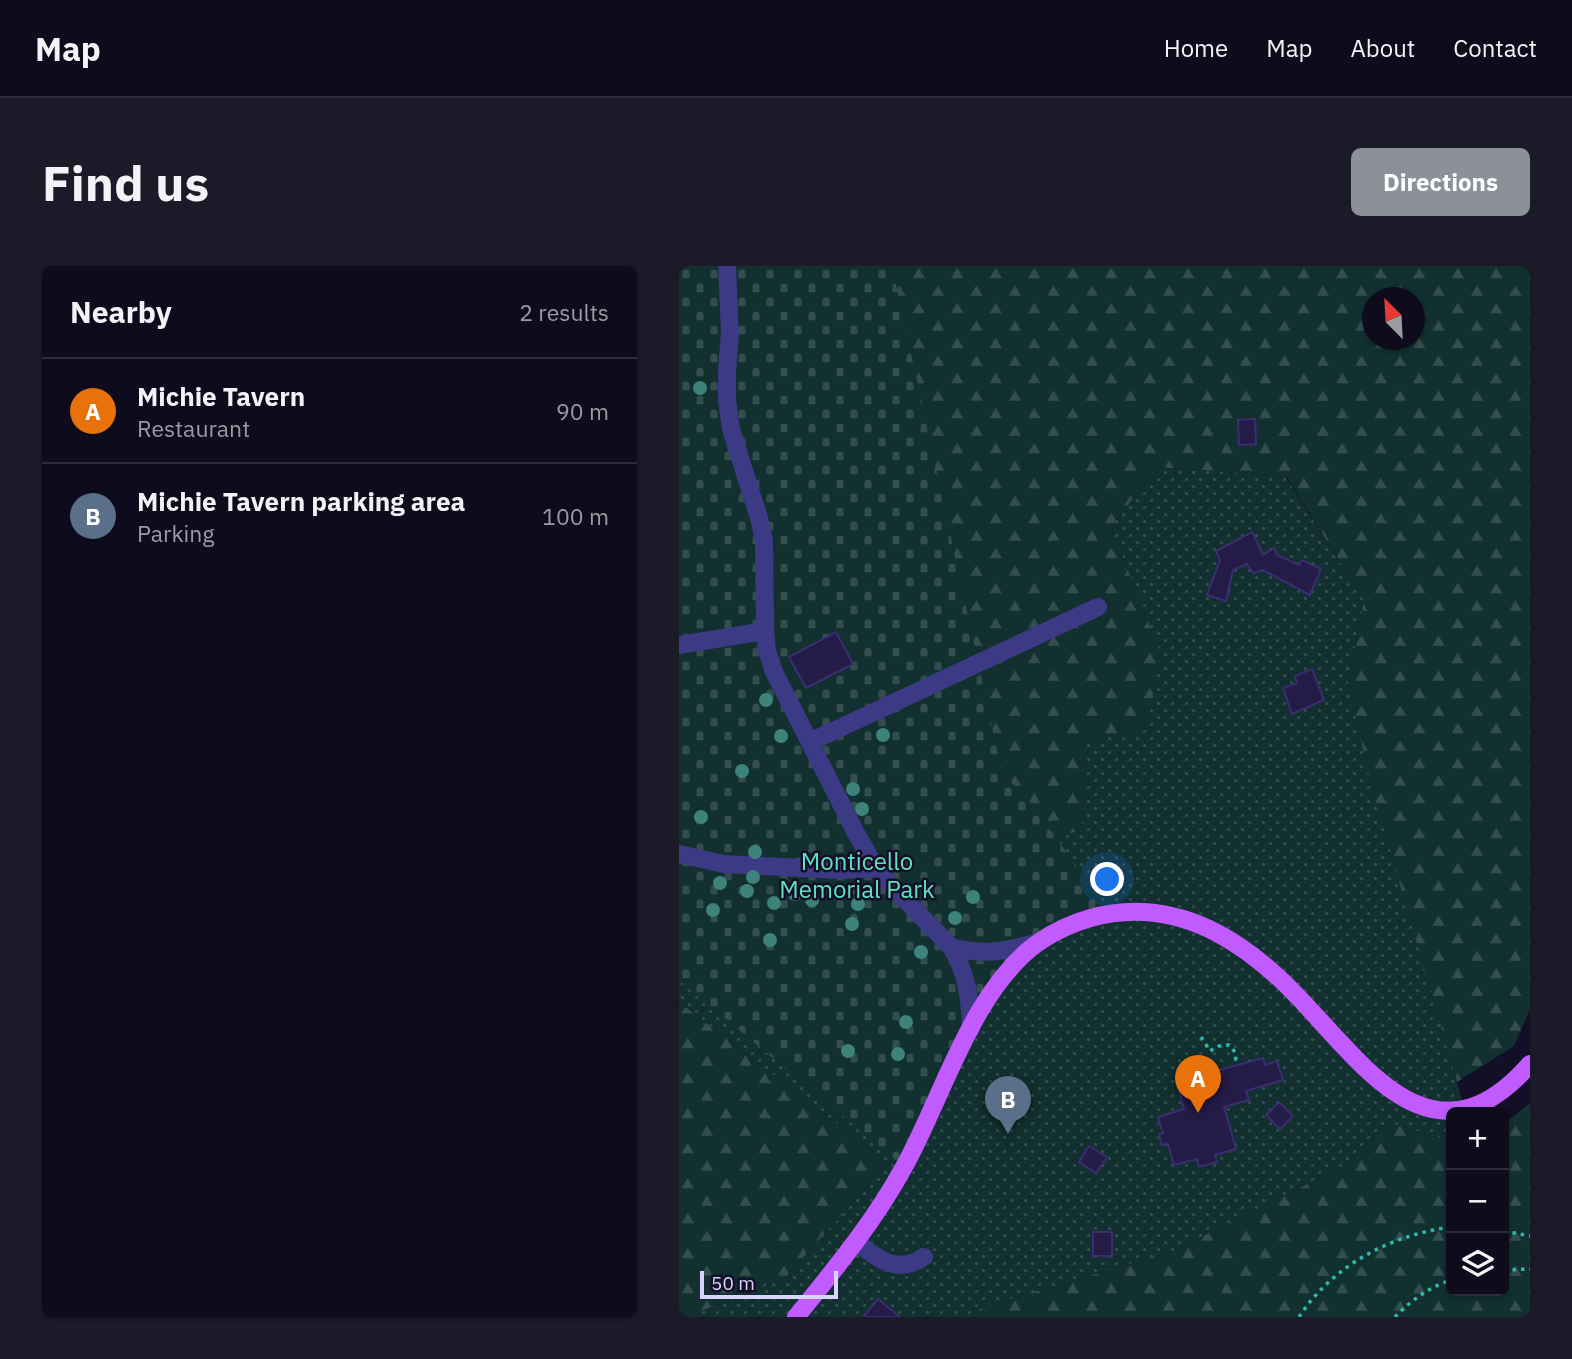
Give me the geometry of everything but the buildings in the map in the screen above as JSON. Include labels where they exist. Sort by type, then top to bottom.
[{"type":"main road","points":[[796,1317],[883,1204],[906,1164],[984,1004],[1008,971],[1040,942],[1088,919],[1128,911],[1156,913],[1204,925],[1229,938],[1279,978],[1373,1077],[1420,1106],[1459,1110],[1481,1104],[1504,1090],[1530,1064]]},
{"type":"lane","points":[[727,266],[730,333],[727,400],[731,429],[764,540],[765,631],[767,650],[774,672],[856,833],[877,868],[951,947],[959,960],[965,976],[971,1029]]},
{"type":"lane","points":[[810,742],[1098,607]]},
{"type":"lane","points":[[679,645],[765,631]]},
{"type":"lane","points":[[679,854],[724,864],[842,870],[877,868]]},
{"type":"lane","points":[[951,947],[989,953],[1040,942]]},
{"type":"lane","points":[[856,1242],[893,1265],[914,1263],[924,1256]]},
{"type":"path","points":[[1201,1037],[1210,1051],[1229,1045],[1237,1060]]},
{"type":"path","points":[[1299,1317],[1323,1287],[1346,1267],[1372,1251],[1394,1240],[1426,1230],[1446,1228]]},
{"type":"path","points":[[1509,1232],[1530,1236]]},
{"type":"path","points":[[1509,1270],[1530,1269]]},
{"type":"path","points":[[1395,1317],[1416,1298],[1446,1282]]},
{"type":"green space","points":[[679,266],[1081,830],[1087,742],[1161,657],[1111,527],[1157,467],[1285,476],[1364,600],[1348,683],[1464,1107],[1446,1107],[1446,1140],[1387,1122],[1346,1165],[1171,1252],[984,1307],[971,1317],[699,1317],[698,1312],[784,1279],[888,1163],[679,1002]]},
{"type":"green space","name":"Monticello Memorial Park","points":[[679,266],[892,266],[1002,773],[1031,803],[1110,912],[1088,916],[1005,972],[904,1167],[679,980]]},
{"type":"green space","points":[[767,266],[1530,266],[1530,1009],[1514,1046],[1457,1082],[1372,788],[1348,683],[1364,600],[1286,476],[1157,467],[1111,527],[1162,657],[1144,730],[1087,742],[1081,831],[1055,836],[983,760]]},
{"type":"green space","points":[[679,1002],[888,1163],[784,1279],[698,1312],[699,1317],[679,1317]]},
{"type":"green space","points":[[1530,1103],[1530,1317],[971,1317],[983,1307],[1171,1252],[1346,1165],[1387,1122],[1446,1140],[1446,1296],[1509,1296],[1509,1120]]},
{"type":"place","name":"Michie Tavern","points":[[1198,1113]]},
{"type":"place","name":"Michie Tavern parking area","points":[[1008,1134]]}]
